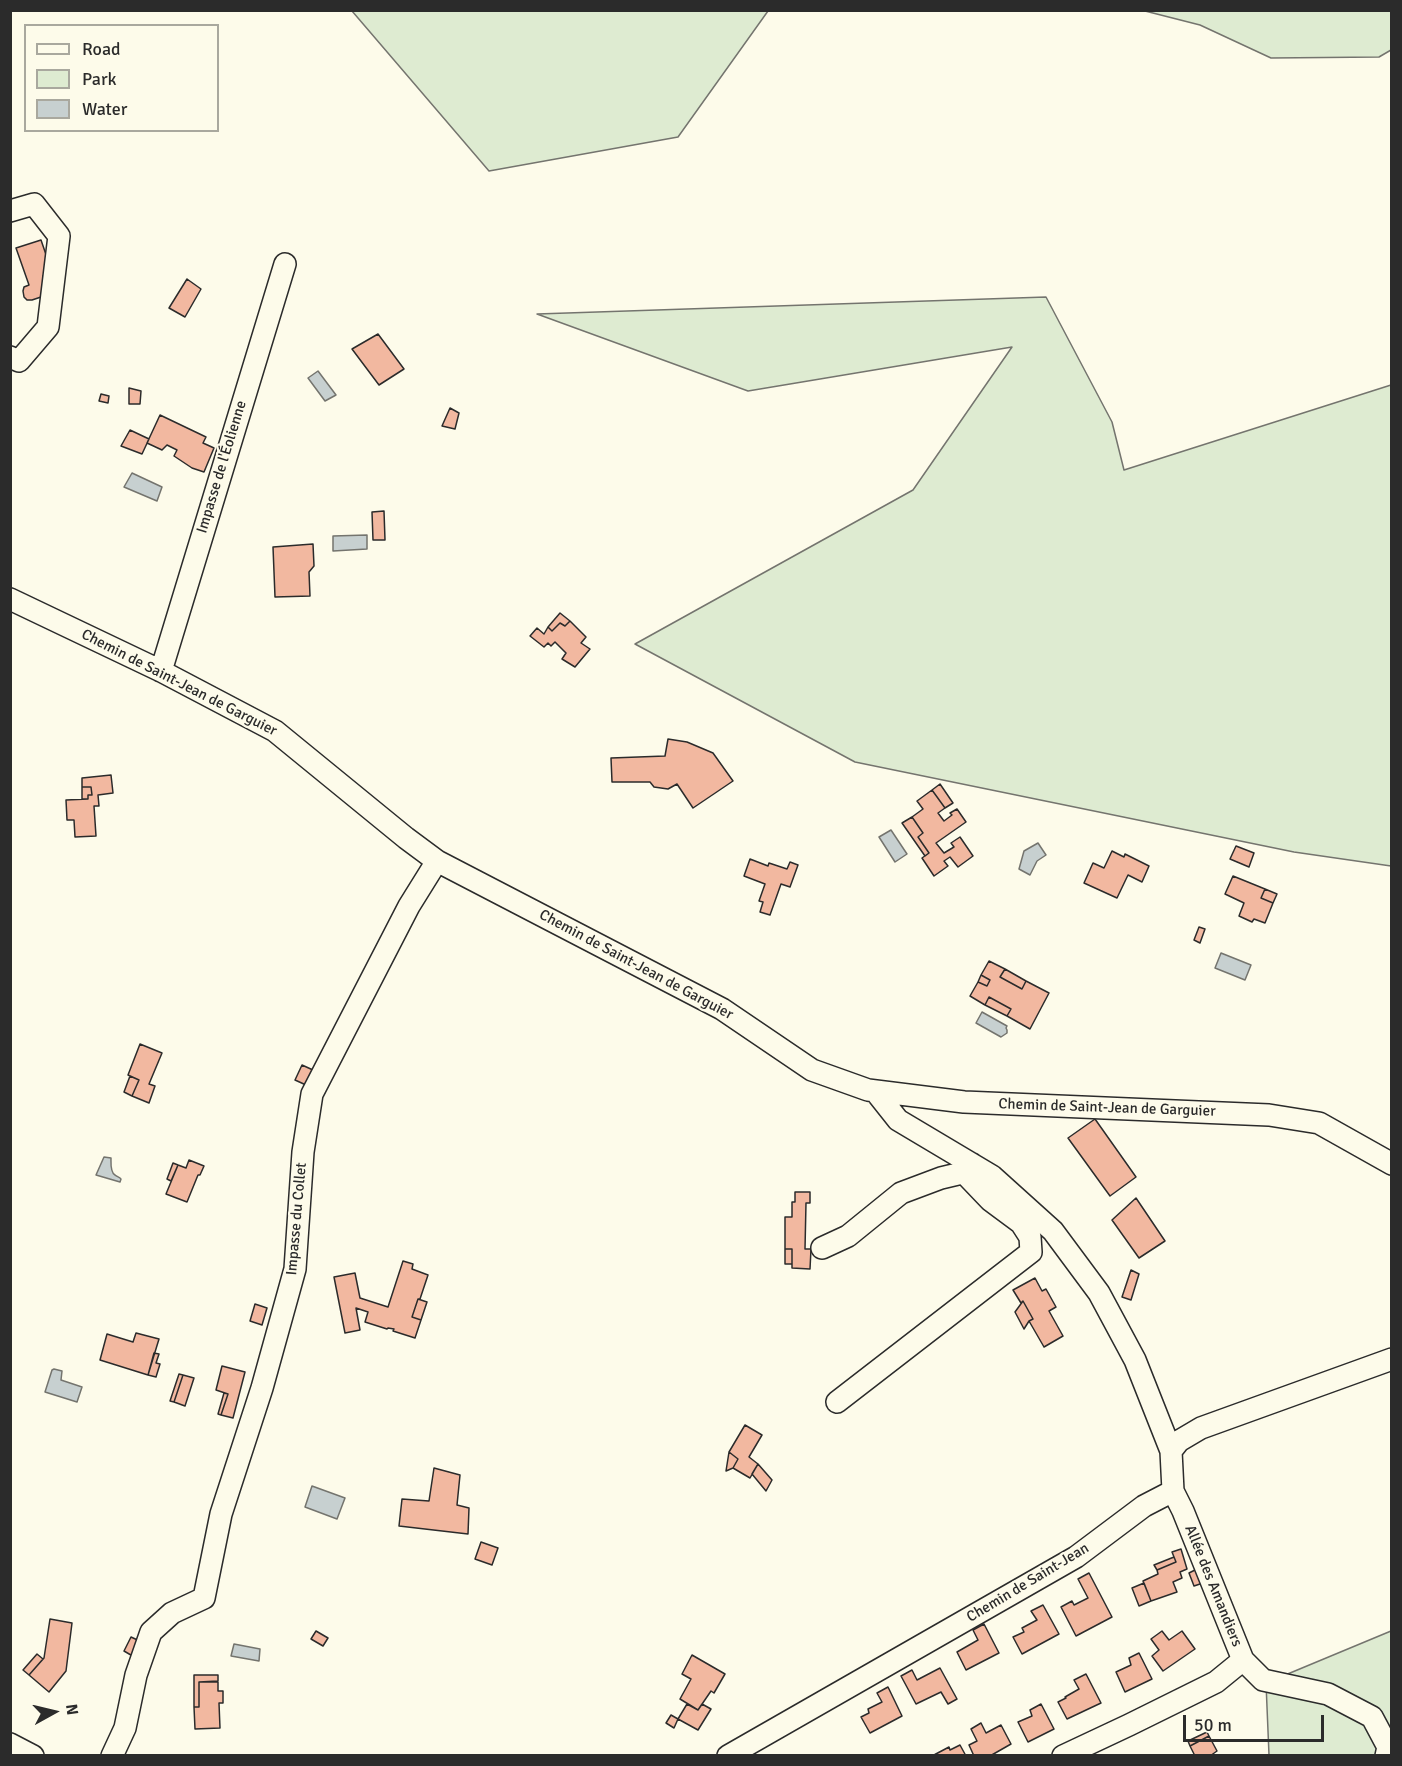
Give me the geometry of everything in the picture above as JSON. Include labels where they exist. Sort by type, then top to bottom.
[{"type":"street","points":[[10,211],[34,204],[59,236],[48,327],[19,361],[10,357]]},
{"type":"street","name":"Impasse de l'Éolienne","points":[[161,671],[285,264]]},
{"type":"street","name":"Chemin de Saint-Jean de Garguier","points":[[12,607],[161,671],[274,731],[437,861],[723,1008],[812,1070],[868,1090],[964,1101],[1269,1114],[1319,1123],[1392,1164]]},
{"type":"street","name":"Impasse du Collet","points":[[112,1755],[125,1728],[136,1675],[151,1632],[172,1614],[204,1598],[221,1514],[262,1388],[295,1269],[303,1152],[312,1094],[409,906],[437,861]]},
{"type":"street","points":[[874,1091],[898,1120],[992,1176],[1053,1231],[1099,1293],[1135,1360],[1171,1451],[1173,1491]]},
{"type":"street","points":[[822,1248],[848,1236],[901,1193],[962,1173],[972,1164]]},
{"type":"street","points":[[837,1402],[1031,1252],[1030,1237],[1021,1223],[990,1200],[968,1177],[972,1164]]},
{"type":"street","points":[[1171,1451],[1179,1441],[1201,1428],[1392,1359]]},
{"type":"street","name":"Allée des Amandiers","points":[[1064,1755],[1216,1682],[1243,1660],[1173,1491]]},
{"type":"street","name":"Chemin de Saint-Jean","points":[[728,1755],[1076,1557],[1144,1506],[1173,1491]]},
{"type":"street","points":[[1243,1660],[1263,1680],[1328,1694],[1372,1717],[1388,1747],[1386,1755]]},
{"type":"street","points":[[10,1744],[33,1755]]},
{"type":"green space","points":[[352,11],[768,11],[678,137],[489,171]]},
{"type":"green space","points":[[1145,11],[1391,11],[1391,50],[1379,57],[1271,58],[1200,25]]},
{"type":"green space","points":[[1046,297],[1112,422],[1124,470],[1391,385],[1391,866],[1294,852],[855,762],[635,644],[913,490],[1012,347],[748,391],[537,314]]},
{"type":"green space","points":[[1391,1631],[1391,1755],[1269,1755],[1266,1683]]},
{"type":"water","points":[[318,371],[336,395],[325,401],[308,378]]},
{"type":"water","points":[[132,473],[162,487],[157,501],[124,487]]},
{"type":"water","points":[[367,535],[367,549],[333,551],[333,536]]},
{"type":"water","points":[[891,830],[907,854],[895,862],[879,837]]},
{"type":"water","points":[[1038,843],[1046,855],[1037,861],[1030,875],[1019,869],[1024,851]]},
{"type":"water","points":[[1221,953],[1251,965],[1245,980],[1215,968]]},
{"type":"water","points":[[982,1012],[1007,1026],[1007,1033],[1001,1037],[976,1023]]},
{"type":"water","points":[[104,1157],[111,1158],[112,1172],[121,1178],[120,1182],[96,1175]]},
{"type":"water","points":[[54,1369],[62,1371],[61,1380],[82,1387],[77,1402],[45,1392]]},
{"type":"water","points":[[312,1486],[345,1498],[337,1519],[305,1507]]},
{"type":"water","points":[[234,1644],[260,1649],[259,1661],[231,1656]]},
{"type":"building","points":[[41,240],[52,272],[43,276],[50,294],[27,300],[23,291],[24,287],[29,285],[16,248]]},
{"type":"building","points":[[187,279],[201,289],[185,317],[169,308]]},
{"type":"building","points":[[378,334],[404,369],[379,385],[352,349]]},
{"type":"building","points":[[129,388],[141,391],[140,404],[129,404]]},
{"type":"building","points":[[101,394],[109,396],[108,403],[99,401]]},
{"type":"building","points":[[450,408],[459,413],[455,429],[442,426]]},
{"type":"building","points":[[160,415],[206,437],[203,443],[214,448],[204,472],[192,468],[174,456],[177,450],[167,445],[162,450],[147,443]]},
{"type":"building","points":[[130,430],[149,439],[142,454],[121,446]]},
{"type":"building","points":[[384,511],[385,540],[373,540],[372,512]]},
{"type":"building","points":[[313,544],[314,566],[309,572],[310,596],[275,597],[273,547]]},
{"type":"building","points":[[560,613],[570,621],[565,626],[560,623],[552,631],[548,627]]},
{"type":"building","points":[[570,621],[586,637],[581,643],[590,649],[575,667],[562,659],[566,653],[555,642],[551,646],[548,643],[544,647],[530,636],[537,628],[544,634],[548,627],[552,631],[560,623],[565,626]]},
{"type":"building","points":[[668,739],[687,742],[713,753],[733,781],[693,808],[677,784],[668,789],[654,787],[650,782],[612,782],[611,758],[665,756]]},
{"type":"building","points":[[111,775],[113,793],[98,795],[99,806],[94,806],[96,836],[75,837],[74,820],[67,820],[66,800],[88,799],[88,795],[92,795],[91,787],[82,787],[82,778]]},
{"type":"building","points":[[940,784],[953,803],[945,808],[932,790]]},
{"type":"building","points":[[82,787],[91,787],[92,795],[88,795],[88,799],[82,799]]},
{"type":"building","points":[[932,790],[945,808],[938,813],[944,821],[952,815],[950,813],[957,809],[966,822],[936,843],[944,853],[954,847],[951,843],[960,837],[973,856],[958,867],[950,857],[944,861],[948,866],[934,876],[922,858],[929,853],[918,837],[923,833],[912,817],[923,809],[917,801]]},
{"type":"building","points":[[912,817],[923,833],[918,837],[929,853],[925,856],[902,823]]},
{"type":"building","points":[[1236,846],[1254,853],[1249,867],[1230,859]]},
{"type":"building","points":[[1112,851],[1124,857],[1125,854],[1149,866],[1142,882],[1128,875],[1117,898],[1084,883],[1093,863],[1104,868]]},
{"type":"building","points":[[750,859],[768,866],[769,863],[787,869],[790,862],[798,865],[790,887],[781,884],[770,915],[760,912],[763,902],[759,901],[765,884],[744,876]]},
{"type":"building","points":[[1233,876],[1265,889],[1261,898],[1273,903],[1265,923],[1254,919],[1252,922],[1239,916],[1244,903],[1225,894]]},
{"type":"building","points":[[1265,889],[1277,894],[1273,903],[1261,898]]},
{"type":"building","points":[[1199,927],[1205,929],[1200,943],[1194,940]]},
{"type":"building","points":[[989,961],[1005,969],[1000,977],[1022,989],[1026,981],[1049,993],[1030,1029],[1007,1016],[1011,1009],[989,997],[985,1005],[970,996],[978,982],[987,986],[990,980],[981,975]]},
{"type":"building","points":[[1005,969],[1026,981],[1022,989],[1000,977]]},
{"type":"building","points":[[981,975],[990,980],[987,986],[978,982]]},
{"type":"building","points":[[989,997],[1011,1009],[1007,1016],[985,1005]]},
{"type":"building","points":[[140,1044],[162,1053],[149,1084],[155,1086],[149,1103],[132,1096],[139,1080],[128,1075]]},
{"type":"building","points":[[302,1065],[313,1070],[306,1085],[295,1080]]},
{"type":"building","points":[[130,1076],[139,1080],[132,1096],[124,1092]]},
{"type":"building","points":[[1095,1119],[1136,1177],[1110,1196],[1068,1138]]},
{"type":"building","points":[[189,1160],[204,1166],[187,1202],[166,1194],[178,1165],[186,1168]]},
{"type":"building","points":[[173,1163],[178,1165],[171,1181],[167,1179]]},
{"type":"building","points":[[795,1192],[810,1192],[810,1203],[806,1203],[805,1249],[811,1249],[810,1269],[792,1268],[792,1249],[785,1249],[785,1217],[792,1217]]},
{"type":"building","points":[[1136,1198],[1165,1241],[1139,1258],[1112,1220]]},
{"type":"building","points":[[785,1249],[792,1249],[792,1264],[785,1264]]},
{"type":"building","points":[[403,1261],[413,1264],[412,1269],[428,1275],[412,1317],[421,1320],[415,1338],[393,1331],[394,1329],[365,1322],[368,1312],[356,1308],[360,1330],[345,1333],[334,1277],[355,1273],[360,1298],[388,1307]]},
{"type":"building","points":[[1131,1270],[1139,1274],[1131,1300],[1122,1297]]},
{"type":"building","points":[[1035,1278],[1042,1291],[1046,1289],[1056,1307],[1049,1311],[1063,1336],[1044,1347],[1029,1321],[1033,1319],[1023,1301],[1021,1303],[1013,1290]]},
{"type":"building","points":[[418,1299],[427,1302],[421,1320],[412,1317]]},
{"type":"building","points":[[1023,1301],[1033,1319],[1024,1329],[1015,1312]]},
{"type":"building","points":[[255,1304],[267,1308],[262,1325],[250,1321]]},
{"type":"building","points":[[136,1333],[159,1339],[148,1375],[100,1360],[107,1334],[133,1342]]},
{"type":"building","points":[[154,1353],[159,1354],[156,1363],[160,1364],[156,1377],[148,1375]]},
{"type":"building","points":[[222,1366],[245,1372],[233,1418],[221,1415],[228,1394],[216,1390]]},
{"type":"building","points":[[179,1374],[183,1375],[174,1402],[170,1401]]},
{"type":"building","points":[[183,1375],[194,1378],[185,1406],[174,1402]]},
{"type":"building","points":[[224,1393],[228,1394],[221,1415],[218,1414]]},
{"type":"building","points":[[745,1425],[762,1435],[749,1457],[758,1464],[750,1478],[733,1468],[738,1459],[729,1452]]},
{"type":"building","points":[[729,1452],[738,1459],[733,1468],[726,1471]]},
{"type":"building","points":[[758,1464],[772,1480],[766,1491],[752,1474]]},
{"type":"building","points":[[434,1468],[460,1475],[457,1505],[469,1508],[468,1534],[399,1526],[402,1499],[429,1501]]},
{"type":"building","points":[[481,1542],[498,1548],[492,1565],[475,1559]]},
{"type":"building","points":[[1181,1549],[1187,1569],[1180,1572],[1182,1578],[1173,1582],[1177,1592],[1151,1601],[1143,1581],[1158,1574],[1157,1570],[1176,1562],[1172,1552]]},
{"type":"building","points":[[1174,1557],[1176,1562],[1157,1570],[1154,1565]]},
{"type":"building","points":[[1197,1569],[1203,1583],[1194,1586],[1189,1573]]},
{"type":"building","points":[[1089,1573],[1112,1617],[1076,1636],[1061,1607],[1072,1601],[1074,1605],[1088,1598],[1078,1579]]},
{"type":"building","points":[[1144,1583],[1151,1601],[1139,1606],[1132,1588]]},
{"type":"building","points":[[1043,1605],[1059,1634],[1022,1654],[1013,1637],[1024,1632],[1022,1628],[1037,1620],[1031,1611]]},
{"type":"building","points":[[50,1619],[72,1623],[66,1671],[49,1692],[29,1675],[44,1658]]},
{"type":"building","points":[[984,1624],[999,1653],[966,1670],[957,1652],[978,1640],[973,1630]]},
{"type":"building","points":[[316,1631],[328,1638],[323,1646],[311,1639]]},
{"type":"building","points":[[1162,1631],[1169,1640],[1182,1631],[1195,1649],[1163,1671],[1152,1656],[1159,1650],[1151,1639]]},
{"type":"building","points":[[131,1637],[144,1643],[136,1658],[124,1651]]},
{"type":"building","points":[[1139,1653],[1152,1679],[1125,1692],[1116,1672],[1131,1665],[1129,1658]]},
{"type":"building","points":[[37,1654],[43,1659],[29,1675],[23,1670]]},
{"type":"building","points":[[692,1655],[725,1674],[714,1693],[711,1691],[698,1710],[680,1699],[691,1679],[682,1674]]},
{"type":"building","points":[[940,1668],[957,1699],[948,1704],[941,1692],[916,1704],[901,1676],[912,1670],[917,1680]]},
{"type":"building","points":[[1086,1674],[1101,1703],[1067,1719],[1058,1702],[1079,1689],[1074,1680]]},
{"type":"building","points":[[194,1675],[218,1675],[218,1681],[199,1682],[199,1707],[194,1707]]},
{"type":"building","points":[[199,1682],[218,1682],[218,1691],[223,1691],[223,1703],[219,1703],[220,1728],[195,1729],[194,1707],[199,1707]]},
{"type":"building","points":[[888,1687],[902,1716],[870,1733],[861,1717],[869,1713],[868,1709],[882,1702],[877,1693]]},
{"type":"building","points":[[687,1704],[698,1710],[702,1704],[711,1709],[698,1730],[678,1719]]},
{"type":"building","points":[[1041,1704],[1054,1729],[1028,1742],[1018,1722],[1032,1716],[1030,1710]]},
{"type":"building","points":[[671,1715],[678,1719],[674,1728],[666,1723]]},
{"type":"building","points":[[981,1723],[986,1733],[1001,1725],[1011,1744],[990,1756],[974,1756],[969,1745],[977,1741],[971,1729]]},
{"type":"building","points":[[1207,1732],[1209,1736],[1190,1746],[1188,1741]]},
{"type":"building","points":[[1209,1736],[1217,1751],[1210,1756],[1195,1756],[1190,1746]]},
{"type":"building","points":[[960,1745],[966,1756],[932,1756],[949,1747],[950,1750]]}]
